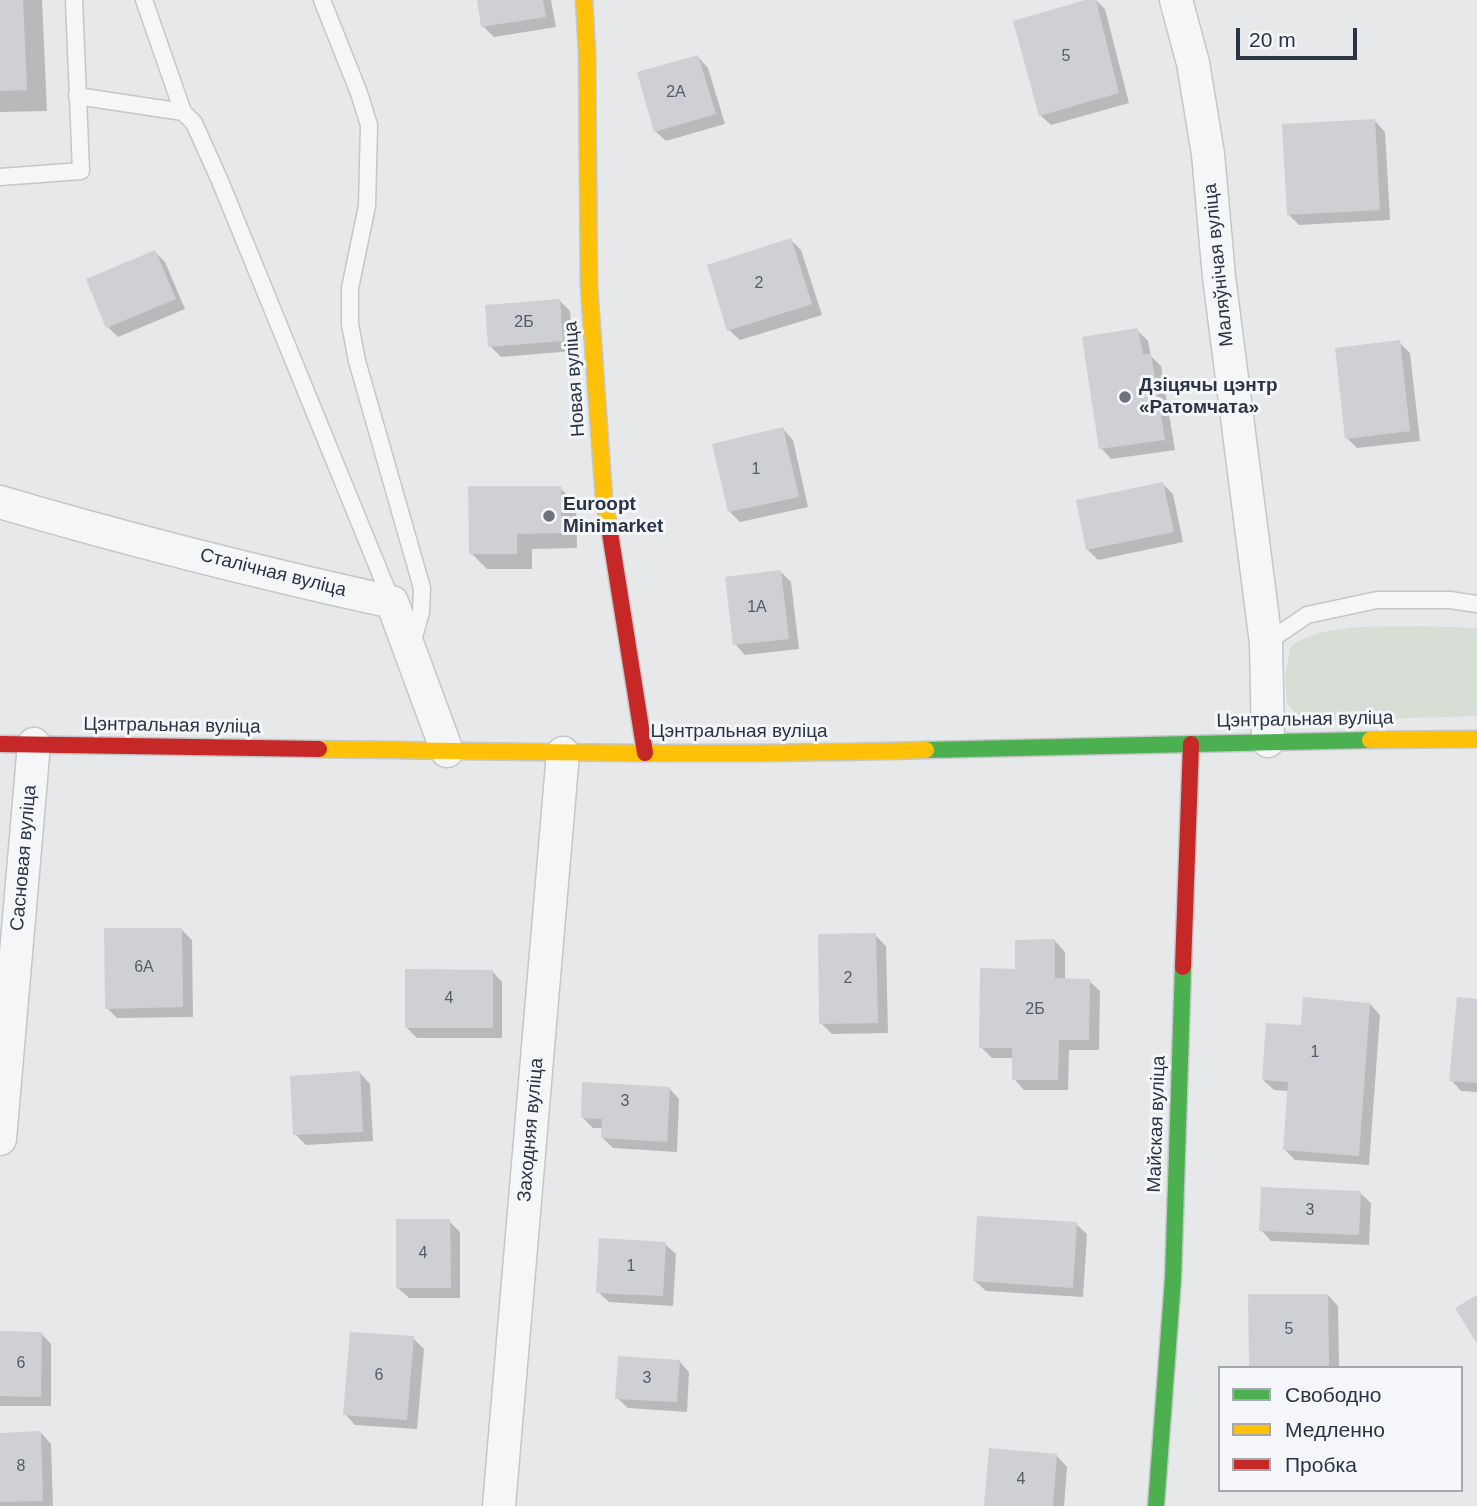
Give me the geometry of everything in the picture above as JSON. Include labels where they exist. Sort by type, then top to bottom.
[{"type":"street","name":"Новая вуліца","points":[[584,0],[589,286],[604,499],[645,753]]},
{"type":"street","name":"Маляўнічая вуліца","points":[[1176,0],[1193,63],[1208,153],[1219,277],[1266,643],[1268,741]]},
{"type":"street","name":"Сталічная вуліца","points":[[0,502],[102,531],[392,602]]},
{"type":"street","points":[[392,602],[447,751]]},
{"type":"street","name":"Цэнтральная вуліца","points":[[0,744],[563,753],[836,753],[1477,738]]},
{"type":"street","name":"Сасновая вуліца","points":[[0,1139],[34,744]]},
{"type":"street","name":"Майская вуліца","points":[[1156,1506],[1173,1279],[1191,744]]},
{"type":"street","name":"Заходняя вуліца","points":[[499,1506],[563,753]]},
{"type":"lane","points":[[0,177],[81,171],[74,0]]},
{"type":"lane","points":[[144,0],[183,112],[194,123],[220,181],[392,602]]},
{"type":"lane","points":[[322,0],[369,125],[367,206],[350,288],[350,324],[357,361],[422,588],[421,612],[410,650]]},
{"type":"lane","points":[[77,96],[183,112]]},
{"type":"lane","points":[[1266,643],[1307,615],[1377,600],[1450,600],[1477,604]]},
{"type":"shaded area","points":[[1419,626],[1477,628],[1477,716],[1314,721],[1298,715],[1287,704],[1285,676],[1291,646],[1319,633],[1335,630]]},
{"type":"building","points":[[0,0],[23,0],[27,90],[0,91]]},
{"type":"building","points":[[477,0],[543,0],[546,17],[481,27]]},
{"type":"building","points":[[1085,0],[1096,0],[1119,93],[1039,116],[1013,21]]},
{"type":"building","points":[[698,55],[716,114],[654,132],[637,72]]},
{"type":"building","points":[[1375,119],[1380,210],[1287,215],[1282,124]]},
{"type":"building","points":[[791,238],[812,304],[727,331],[707,265]]},
{"type":"building","points":[[155,250],[176,299],[106,328],[86,279]]},
{"type":"building","points":[[560,299],[563,341],[488,347],[485,305]]},
{"type":"building","name":"Дзіцячы цэнтр «Ратомчата»","points":[[1138,328],[1143,354],[1151,354],[1165,440],[1099,449],[1082,337]]},
{"type":"building","points":[[1400,340],[1410,431],[1345,439],[1335,348]]},
{"type":"building","points":[[783,427],[799,497],[728,512],[712,444]]},
{"type":"building","points":[[1163,482],[1174,532],[1086,550],[1076,500]]},
{"type":"building","points":[[468,486],[561,486],[561,533],[517,534],[517,554],[469,554]]},
{"type":"building","points":[[781,570],[789,639],[733,645],[725,577]]},
{"type":"building","points":[[104,928],[182,928],[183,1007],[105,1009]]},
{"type":"building","points":[[876,933],[878,1023],[819,1024],[818,934]]},
{"type":"building","points":[[1055,939],[1055,978],[1090,979],[1089,1040],[1059,1040],[1058,1080],[1012,1080],[1012,1048],[979,1048],[980,968],[1015,969],[1015,940]]},
{"type":"building","points":[[405,969],[493,970],[493,1028],[405,1028]]},
{"type":"building","points":[[1303,997],[1370,1003],[1359,1156],[1283,1150],[1288,1082],[1262,1080],[1266,1023],[1301,1025]]},
{"type":"building","points":[[1457,997],[1477,999],[1477,1083],[1449,1081]]},
{"type":"building","points":[[360,1071],[363,1132],[293,1135],[290,1076]]},
{"type":"building","points":[[582,1082],[670,1087],[667,1142],[601,1138],[602,1119],[581,1118]]},
{"type":"building","points":[[1261,1187],[1361,1191],[1359,1235],[1259,1231]]},
{"type":"building","points":[[977,1216],[1077,1222],[1073,1288],[973,1281]]},
{"type":"building","points":[[396,1219],[450,1219],[451,1288],[396,1288]]},
{"type":"building","points":[[599,1238],[666,1242],[663,1296],[596,1293]]},
{"type":"building","points":[[1248,1294],[1328,1294],[1329,1366],[1249,1366]]},
{"type":"building","points":[[1477,1295],[1477,1344],[1455,1308]]},
{"type":"building","points":[[0,1331],[42,1332],[41,1397],[0,1396]]},
{"type":"building","points":[[350,1332],[414,1336],[407,1420],[343,1415]]},
{"type":"building","points":[[618,1356],[680,1360],[677,1402],[615,1399]]},
{"type":"building","points":[[41,1431],[43,1501],[0,1502],[0,1433]]},
{"type":"building","points":[[989,1448],[1057,1454],[1053,1506],[984,1506]]},
{"type":"traffic: fast","points":[[926,750],[1370,740]]},
{"type":"traffic: fast","points":[[1156,1506],[1173,1279],[1183,967]]},
{"type":"traffic: slow","points":[[584,0],[589,286],[604,499],[610,533]]},
{"type":"traffic: slow","points":[[1370,740],[1477,739]]},
{"type":"traffic: slow","points":[[319,749],[698,753],[926,750]]},
{"type":"traffic: jam","points":[[610,533],[645,753]]},
{"type":"traffic: jam","points":[[0,744],[319,749]]},
{"type":"traffic: jam","points":[[1183,967],[1191,744]]},
{"type":"place","name":"Дзіцячы цэнтр «Ратомчата»","points":[[1125,397]]},
{"type":"place","name":"Euroopt Minimarket","points":[[549,516]]}]
